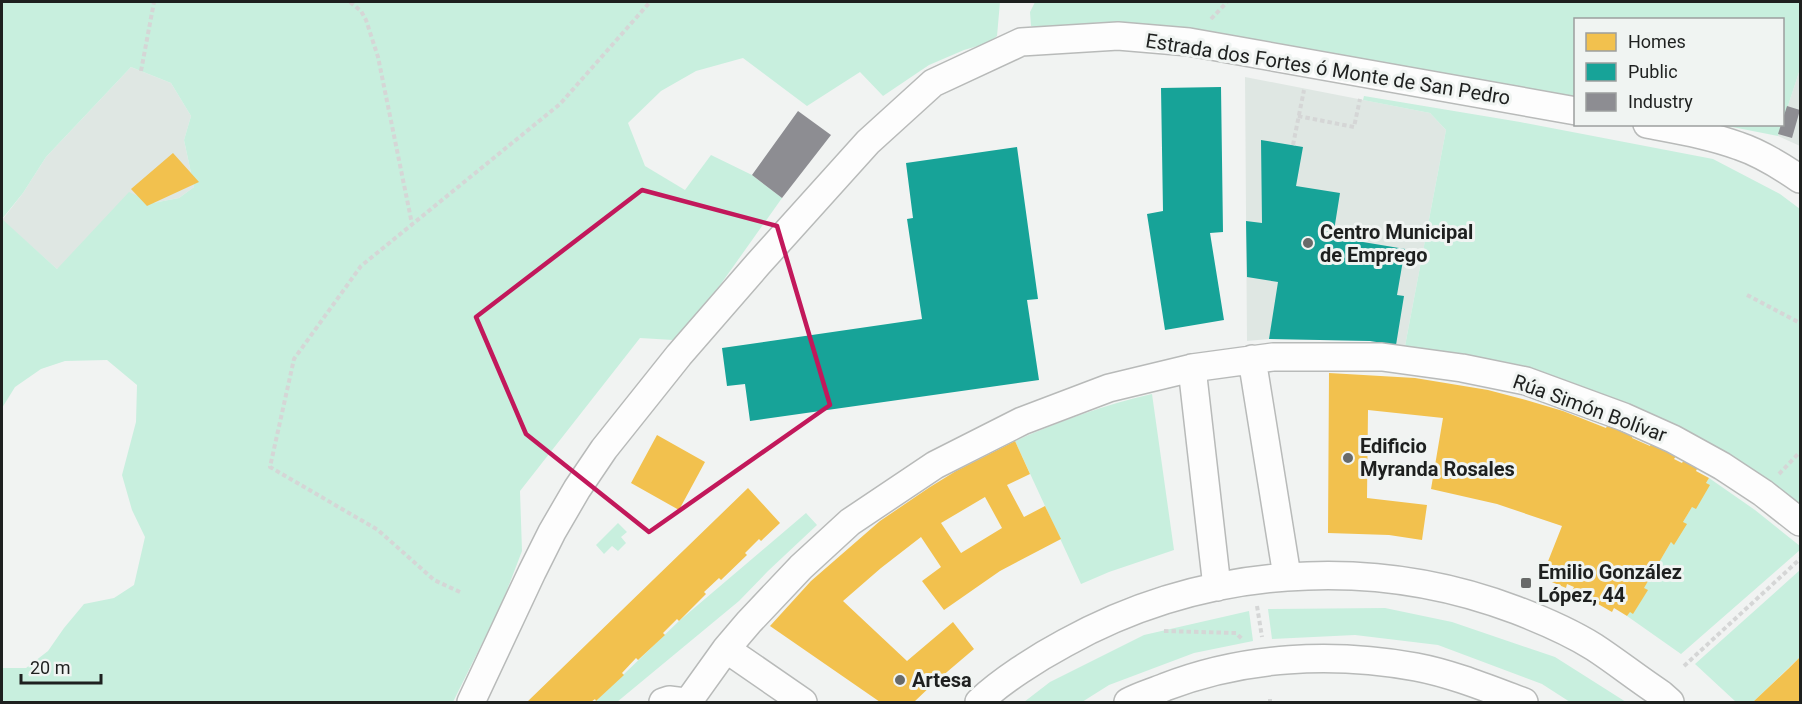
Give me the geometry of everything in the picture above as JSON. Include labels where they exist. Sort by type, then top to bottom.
[{"type":"street","name":"Estrada dos Fortes ó Monte de San Pedro","points":[[471,702],[552,532],[604,449],[679,356],[766,255],[868,142],[933,83],[1021,42],[1118,36],[1189,42],[1574,111]]},
{"type":"street","points":[[1657,126],[1740,146],[1800,179]]},
{"type":"street","name":"Rúa Simón Bolívar","points":[[686,702],[726,648],[801,567],[850,522],[935,465],[1022,421],[1109,388],[1192,368],[1273,357],[1382,357],[1462,368],[1526,381],[1624,417],[1673,439],[1763,493],[1800,522]]},
{"type":"street","points":[[1252,359],[1287,576]]},
{"type":"street","points":[[1192,368],[1217,587]]},
{"type":"street","points":[[979,702],[1038,658],[1091,629],[1143,607],[1253,580],[1287,576],[1343,575],[1394,579],[1455,590],[1516,610],[1593,647],[1670,702]]},
{"type":"street","points":[[726,648],[803,702]]},
{"type":"street","points":[[1128,702],[1187,678],[1232,667],[1314,657],[1418,667],[1472,682],[1524,702]]},
{"type":"street","points":[[663,702],[669,700],[686,702]]},
{"type":"path","points":[[141,71],[154,2]]},
{"type":"path","points":[[350,2],[361,11],[366,20],[378,57],[412,224]]},
{"type":"path","points":[[460,592],[434,580],[378,530],[270,466],[294,359],[361,267],[560,104],[650,2]]},
{"type":"path","points":[[1293,145],[1304,88]]},
{"type":"path","points":[[1298,117],[1354,127],[1360,99]]},
{"type":"path","points":[[1747,295],[1800,323]]},
{"type":"path","points":[[1776,478],[1800,453]]},
{"type":"path","points":[[1684,666],[1800,559]]},
{"type":"path","points":[[1256,597],[1263,644]]},
{"type":"path","points":[[1160,631],[1236,633],[1249,646]]},
{"type":"highlighted area","points":[[642,190],[777,226],[830,405],[649,532],[526,434],[476,317]]},
{"type":"shaded area","points":[[131,67],[171,83],[191,116],[184,140],[194,187],[179,198],[153,203],[57,269],[2,220],[46,157]]},
{"type":"shaded area","points":[[1800,69],[1800,146],[1778,136],[1781,126],[1784,126],[1784,118]]},
{"type":"shaded area","points":[[1245,77],[1430,113],[1446,130],[1405,346],[1370,341],[1269,339],[1247,341]]},
{"type":"green space","points":[[2,2],[1000,2],[997,36],[988,43],[964,50],[929,65],[883,96],[860,72],[807,106],[743,58],[696,71],[661,91],[628,123],[645,166],[685,190],[711,155],[752,175],[782,198],[718,288],[673,340],[640,338],[520,491],[522,551],[502,603],[453,702],[2,702],[2,668],[26,668],[48,651],[84,604],[114,598],[134,585],[145,537],[132,510],[122,475],[136,422],[137,385],[107,360],[65,361],[41,369],[15,387],[2,408]],"holes":[[[131,67],[171,83],[191,116],[184,140],[194,187],[179,198],[153,203],[129,192],[57,269],[2,219],[23,193],[46,157]]]},
{"type":"green space","points":[[1035,2],[1800,2],[1800,69],[1784,118],[1784,18],[1574,18],[1574,97],[1223,35],[1153,25],[1102,22],[1042,28],[1031,26],[1030,12]]},
{"type":"green space","points":[[1364,96],[1520,122],[1713,159],[1780,194],[1800,209],[1800,513],[1479,359],[1405,346],[1446,130],[1430,113],[1363,100]]},
{"type":"green space","points":[[1727,126],[1781,126],[1778,136]]},
{"type":"green space","points":[[1152,394],[1174,550],[1081,584],[1015,441],[1082,414]]},
{"type":"green space","points":[[1709,478],[1755,510],[1800,546],[1800,550],[1681,654],[1627,616]]},
{"type":"green space","points":[[806,513],[817,525],[739,601],[617,702],[595,702],[679,621]]},
{"type":"green space","points":[[618,523],[627,532],[621,537],[626,543],[618,551],[612,546],[604,554],[596,545]]},
{"type":"green space","points":[[1800,570],[1800,657],[1753,702],[1736,702],[1695,664]]},
{"type":"green space","points":[[1385,608],[1452,622],[1555,657],[1626,702],[1570,702],[1542,684],[1438,645],[1355,635],[1272,639],[1268,609]]},
{"type":"green space","points":[[1249,611],[1253,641],[1194,653],[1109,685],[1082,702],[1024,702],[1050,682],[1144,635]]},
{"type":"building: Homes","points":[[173,153],[199,182],[147,206],[131,189]]},
{"type":"building: Homes","points":[[1329,373],[1415,378],[1488,390],[1563,411],[1606,428],[1608,424],[1633,435],[1632,438],[1650,446],[1651,443],[1676,456],[1674,459],[1682,463],[1684,460],[1698,467],[1696,471],[1709,478],[1706,483],[1710,485],[1696,509],[1692,507],[1683,522],[1687,524],[1674,545],[1671,542],[1644,588],[1648,590],[1633,614],[1630,612],[1627,616],[1614,608],[1612,612],[1598,604],[1600,600],[1592,596],[1590,600],[1572,591],[1574,587],[1567,584],[1566,588],[1547,580],[1549,577],[1543,574],[1562,526],[1497,504],[1431,489],[1443,418],[1368,410],[1367,498],[1427,505],[1422,540],[1389,535],[1328,533]]},
{"type":"building: Homes","points":[[657,435],[705,462],[679,510],[631,483]]},
{"type":"building: Homes","points":[[1015,441],[1030,474],[1007,485],[1024,517],[1045,506],[1061,539],[1000,571],[944,610],[922,581],[941,567],[921,537],[843,601],[907,661],[953,622],[974,649],[914,702],[880,702],[770,626],[811,581],[880,521],[956,471]],"holes":[[[985,497],[1002,528],[961,553],[941,523]]]},
{"type":"building: Homes","points":[[748,488],[780,523],[761,541],[759,539],[745,553],[747,555],[721,580],[719,578],[704,592],[706,594],[679,621],[677,619],[663,633],[665,635],[638,660],[636,658],[622,673],[624,675],[596,701],[595,699],[591,702],[527,702]]},
{"type":"building: Homes","points":[[1800,657],[1800,702],[1753,702],[1788,669]]},
{"type":"building: Public","points":[[1221,87],[1223,232],[1210,233],[1224,320],[1165,330],[1147,214],[1163,211],[1161,88]]},
{"type":"building: Public","name":"Centro Municipal de Emprego","points":[[1261,140],[1303,147],[1296,186],[1340,193],[1333,237],[1405,249],[1397,295],[1404,296],[1396,345],[1370,341],[1269,339],[1278,282],[1247,277],[1246,221],[1262,223]]},
{"type":"building: Public","points":[[1017,147],[1038,299],[1027,300],[1039,380],[750,421],[745,384],[727,386],[722,348],[922,319],[907,219],[913,218],[906,163]]},
{"type":"building: Industry","points":[[1787,106],[1800,110],[1792,138],[1778,134],[1781,126],[1784,126]]},
{"type":"building: Industry","points":[[798,111],[831,135],[782,198],[752,175]]},
{"type":"place","name":"Centro Municipal de Emprego","points":[[1308,243]]},
{"type":"place","name":"Edificio Myranda Rosales","points":[[1348,458]]},
{"type":"place","name":"Emilio González López, 44","points":[[1526,583]]},
{"type":"place","name":"Artesa","points":[[900,680]]}]
